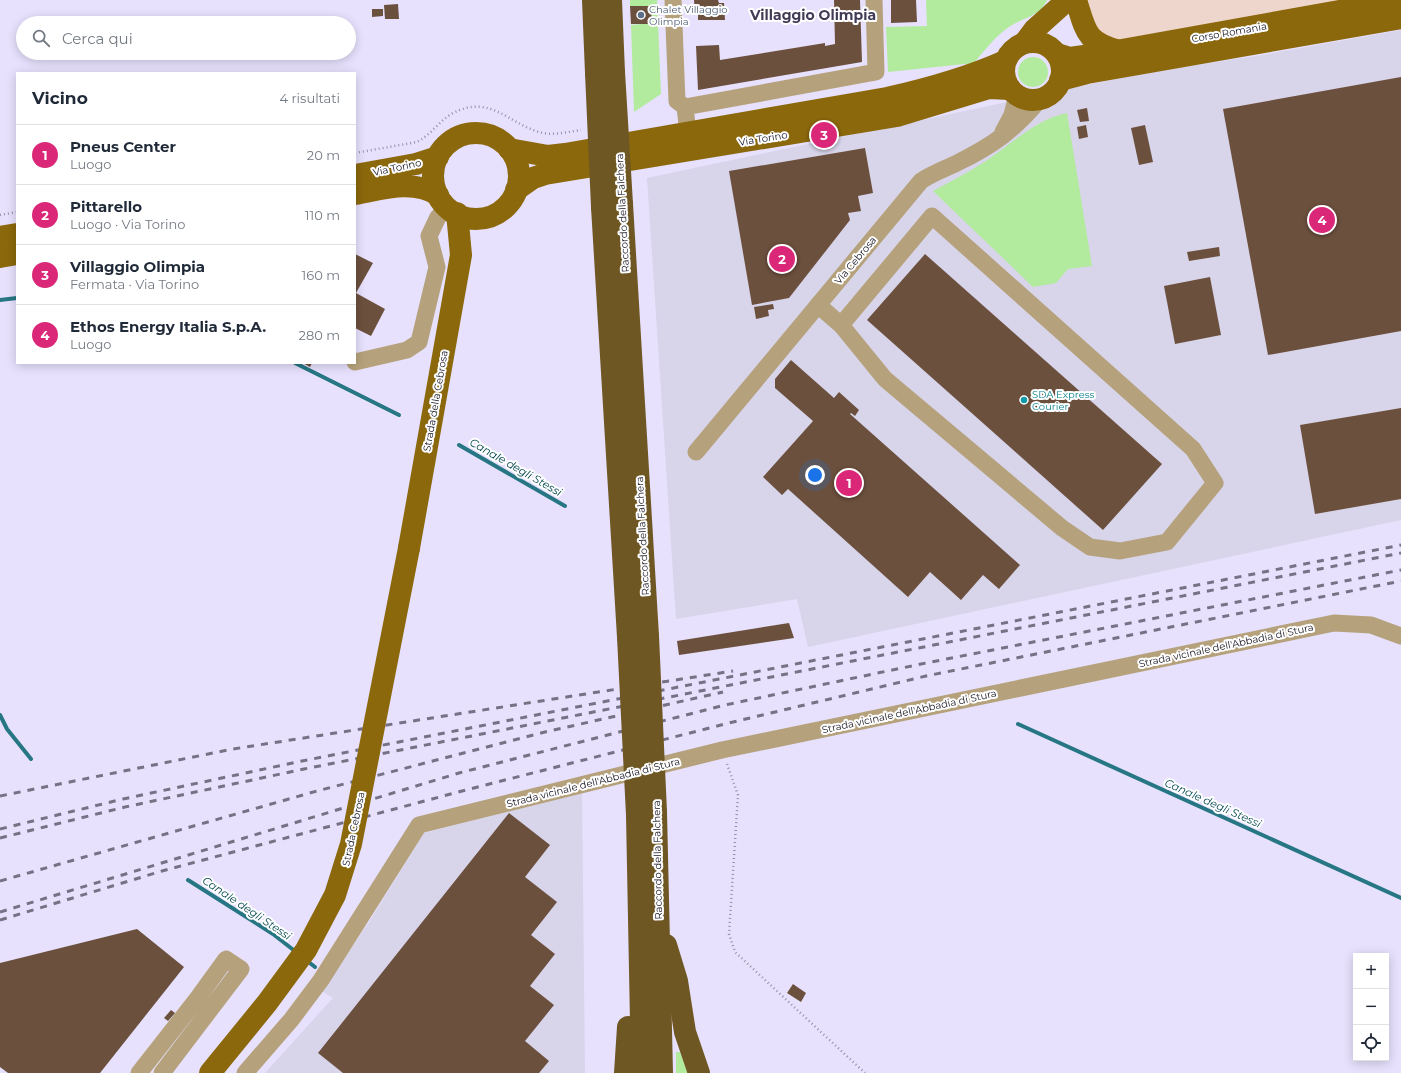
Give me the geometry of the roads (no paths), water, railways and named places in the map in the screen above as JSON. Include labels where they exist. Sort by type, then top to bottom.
[{"type":"highway","name":"Raccordo della Falchera","points":[[593,0],[605,73],[636,597],[647,813],[659,919],[662,1073]]},
{"type":"highway","name":"Raccordo della Falchera","points":[[605,73],[612,0]]},
{"type":"highway","name":"Raccordo della Falchera","points":[[642,1073],[638,861],[647,813]]},
{"type":"highway","points":[[625,1073],[628,1037],[628,951],[638,861]]},
{"type":"highway","points":[[659,919],[677,981],[685,1032],[699,1073]]},
{"type":"main road","name":"Corso Romania","points":[[1055,52],[1070,58],[1118,51],[1401,0]]},
{"type":"main road","points":[[1069,1],[1092,39],[1097,44],[1118,51]]},
{"type":"main road","points":[[1025,42],[1044,43],[1055,52],[1061,63],[1060,80],[1050,94],[1040,99],[1028,99],[1014,92],[1004,77],[1005,62],[1009,54],[1016,47],[1025,42],[1034,30],[1069,1]]},
{"type":"main road","points":[[1055,52],[1055,35],[1069,1]]},
{"type":"main road","name":"Corso Romania","points":[[1060,80],[1087,73],[1401,18]]},
{"type":"main road","name":"Via Torino","points":[[509,149],[548,156],[688,133],[916,92],[988,69],[1005,62]]},
{"type":"main road","name":"Via Torino","points":[[516,190],[533,178],[545,174],[897,116],[989,88],[1014,92]]},
{"type":"main road","points":[[476,133],[489,135],[501,141],[515,158],[518,169],[516,190],[510,202],[503,209],[485,218],[465,217],[448,206],[434,181],[434,168],[438,157],[452,140],[463,135],[476,133]]},
{"type":"main road","name":"Via Torino","points":[[356,175],[416,164],[438,157]]},
{"type":"main road","name":"Via Torino","points":[[356,194],[411,186],[428,189],[448,206]]},
{"type":"main road","name":"Strada della Cebrosa","points":[[448,206],[461,254]]},
{"type":"main road","name":"Strada della Cebrosa","points":[[409,548],[461,254],[485,218]]},
{"type":"main road","points":[[0,237],[16,234]]},
{"type":"main road","points":[[0,257],[16,254]]},
{"type":"main road","name":"Strada Cebrosa","points":[[210,1073],[267,1002],[306,950],[326,915],[338,888],[351,844],[409,548]]},
{"type":"street","points":[[673,0],[677,100],[684,106],[688,133]]},
{"type":"street","points":[[684,106],[876,72],[874,0]]},
{"type":"street","points":[[998,141],[1012,115],[1014,92]]},
{"type":"street","name":"Via Cebrosa","points":[[696,452],[921,181],[935,172],[956,164],[998,141],[1027,115],[1040,99]]},
{"type":"street","points":[[356,362],[408,350],[419,342],[437,267],[430,236],[438,217],[448,206]]},
{"type":"street","points":[[818,305],[841,325],[885,379],[1062,528],[1090,547],[1120,551],[1167,542],[1215,483],[1193,449],[932,216],[841,325]]},
{"type":"street","name":"Strada vicinale dell'Abbadia di Stura","points":[[245,1073],[291,1020],[321,980],[419,825],[722,750],[1334,623],[1371,625],[1401,636]]},
{"type":"street","points":[[139,1073],[197,999],[226,959],[241,969],[162,1073]]},
{"type":"waterway","name":"Canale degli Stessi","points":[[0,300],[16,298]]},
{"type":"waterway","name":"Canale degli Stessi","points":[[297,364],[399,415]]},
{"type":"waterway","name":"Canale degli Stessi","points":[[459,445],[565,506]]},
{"type":"waterway","name":"Canale degli Stessi","points":[[0,715],[7,729],[31,759]]},
{"type":"waterway","name":"Canale degli Stessi","points":[[1018,724],[1401,898]]},
{"type":"waterway","name":"Canale degli Stessi","points":[[188,880],[273,934],[296,952]]},
{"type":"waterway","name":"Canale degli Stessi","points":[[306,960],[315,967]]},
{"type":"railway","points":[[0,829],[123,799],[302,761],[1401,545]]},
{"type":"railway","points":[[0,838],[125,807],[304,769],[1401,553]]},
{"type":"railway","points":[[0,912],[459,773],[725,705],[921,664],[1401,570]]},
{"type":"railway","points":[[0,920],[162,871],[462,791],[729,723],[926,676],[1401,581]]},
{"type":"railway","points":[[0,796],[233,749],[733,671]]},
{"type":"railway","points":[[0,881],[317,791],[545,732],[723,692]]},
{"type":"place","name":"Chalet Villaggio Olimpia","points":[[641,15]]},
{"type":"place","name":"Villaggio Olimpia","points":[[824,135]]},
{"type":"place","name":"Ethos Energy Italia S.p.A.","points":[[1322,220]]},
{"type":"place","name":"Pittarello","points":[[782,259]]},
{"type":"place","name":"SDA Express Courier","points":[[1024,400]]},
{"type":"place","name":"Pneus Center","points":[[849,483]]},
{"type":"district","name":"Villaggio Olimpia","points":[[813,15]]}]
